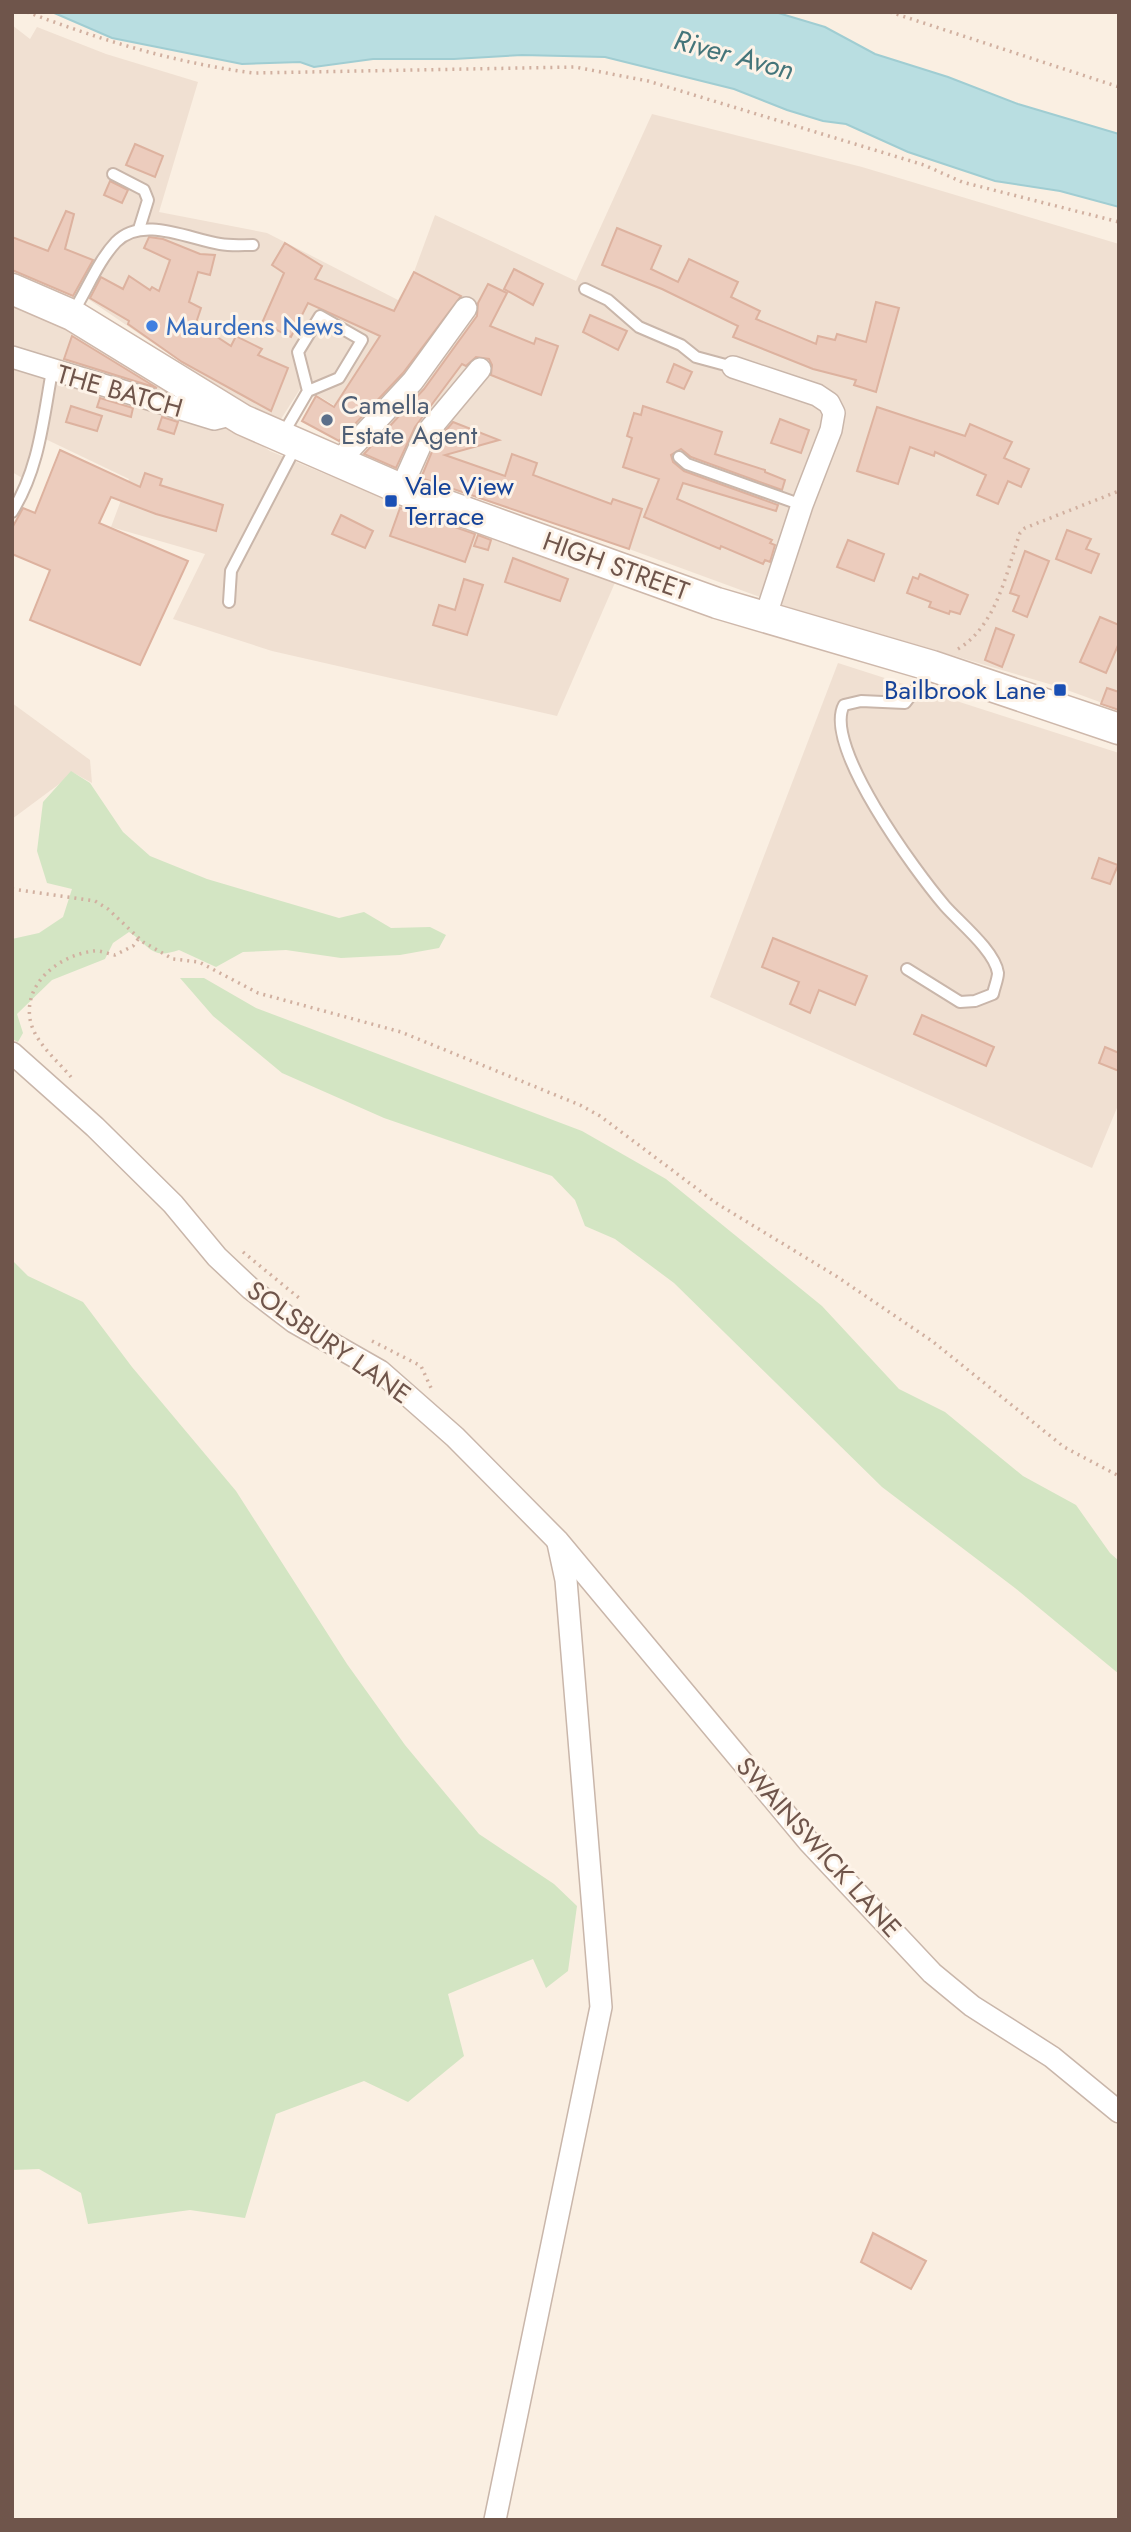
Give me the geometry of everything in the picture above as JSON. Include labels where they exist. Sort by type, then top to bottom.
[{"type":"street","name":"HIGH STREET","points":[[12,289],[72,315],[224,410],[401,489],[765,618],[947,662],[1119,729]]},
{"type":"street","points":[[338,462],[414,382],[466,308]]},
{"type":"street","name":"THE BATCH","points":[[12,358],[214,419],[222,417],[224,410]]},
{"type":"street","points":[[733,367],[817,396],[829,403],[834,413],[831,430],[802,505],[765,618]]},
{"type":"street","points":[[401,489],[425,435],[480,369]]},
{"type":"street","name":"SOLSBURY LANE","points":[[12,1053],[105,1136],[173,1204],[217,1257],[251,1289],[294,1322],[380,1371],[455,1437],[558,1541]]},
{"type":"street","points":[[495,2520],[601,2007],[566,1580],[558,1541]]},
{"type":"street","name":"SWAINSWICK LANE","points":[[558,1541],[809,1842],[932,1973],[972,2006],[1052,2057],[1119,2112]]},
{"type":"lane","points":[[113,174],[144,190],[148,200],[138,229]]},
{"type":"lane","points":[[72,315],[116,242],[127,233],[138,229],[168,232],[222,244],[253,245]]},
{"type":"lane","points":[[585,289],[608,300],[639,327],[681,345],[696,358],[733,367]]},
{"type":"lane","points":[[229,602],[231,571],[290,440],[308,391],[298,352],[320,316],[362,340],[340,378],[308,391]]},
{"type":"lane","points":[[12,512],[27,488],[35,462],[52,371]]},
{"type":"lane","points":[[679,457],[687,464],[802,505]]},
{"type":"lane","points":[[907,969],[960,1002],[975,1001],[993,994],[998,973],[990,954],[944,904],[859,782],[845,750],[840,714],[845,705],[861,701],[905,703],[926,676],[947,662]]},
{"type":"path","points":[[27,12],[92,37],[145,52],[215,68],[254,73],[575,67],[648,81],[924,165],[962,182],[1119,222]]},
{"type":"path","points":[[890,12],[1119,87]]},
{"type":"path","points":[[947,662],[978,633],[988,619],[1020,533],[1025,528],[1119,491]]},
{"type":"path","points":[[12,889],[94,901],[108,909],[139,938],[173,959],[199,962],[258,993],[401,1032],[580,1105],[600,1116],[716,1203],[836,1276],[932,1341],[1064,1447],[1119,1476]]},
{"type":"path","points":[[76,1083],[39,1040],[30,1020],[30,1000],[35,984],[61,961],[96,950],[115,956],[133,946],[139,938]]},
{"type":"path","points":[[233,1244],[305,1303]]},
{"type":"path","points":[[362,1336],[421,1366]]},
{"type":"shaded area","points":[[12,25],[30,39],[37,27],[106,54],[198,82],[159,212],[267,233],[398,300],[414,272],[435,215],[576,281],[652,114],[862,167],[1119,244],[1119,709],[1056,686],[779,604],[629,549],[382,465],[338,443],[352,416],[302,386],[281,419],[238,401],[88,299],[12,268]]},
{"type":"shaded area","points":[[12,301],[77,331],[179,391],[270,451],[402,506],[617,578],[557,716],[272,651],[173,619],[205,554],[111,527],[129,479],[37,435],[24,479],[12,472]]},
{"type":"shaded area","points":[[838,663],[1119,753],[1119,1103],[1092,1168],[710,997]]},
{"type":"shaded area","points":[[12,703],[90,760],[92,783],[74,773],[12,819]]},
{"type":"green space","points":[[71,771],[90,783],[123,832],[150,856],[207,879],[339,918],[364,912],[391,928],[430,927],[446,935],[439,948],[400,955],[341,958],[286,950],[243,952],[216,967],[179,950],[162,953],[151,950],[129,932],[113,943],[105,959],[52,980],[17,1014],[23,1033],[18,1042],[12,1039],[12,939],[39,933],[63,917],[72,889],[47,883],[37,851],[43,802]]},
{"type":"green space","points":[[180,978],[204,978],[256,1008],[582,1131],[666,1179],[822,1306],[899,1389],[945,1412],[1023,1476],[1076,1505],[1110,1553],[1119,1561],[1119,1674],[1015,1588],[882,1487],[674,1283],[615,1239],[585,1226],[575,1200],[552,1176],[384,1118],[282,1073],[213,1016]]},
{"type":"green space","points":[[12,1260],[28,1276],[83,1302],[132,1367],[236,1491],[347,1664],[405,1745],[479,1834],[554,1884],[577,1906],[568,1971],[546,1988],[533,1959],[448,1994],[464,2056],[408,2102],[364,2081],[276,2114],[245,2218],[190,2210],[88,2224],[81,2193],[39,2169],[12,2170]]},
{"type":"water","name":"River Avon","points":[[52,12],[775,12],[825,27],[875,54],[948,77],[1018,104],[1119,134],[1119,207],[1060,191],[995,181],[908,152],[846,124],[823,121],[787,110],[734,89],[605,57],[522,55],[454,59],[373,59],[314,67],[300,62],[242,64],[112,38]]},
{"type":"building","points":[[135,144],[163,156],[155,177],[126,165]]},
{"type":"building","points":[[110,181],[128,190],[122,203],[104,195]]},
{"type":"building","points":[[66,211],[74,214],[65,249],[93,260],[73,296],[12,270],[12,237],[48,251]]},
{"type":"building","points":[[617,228],[661,246],[651,269],[678,282],[689,259],[738,282],[731,297],[760,311],[756,319],[816,344],[818,336],[835,340],[837,334],[866,342],[876,302],[899,308],[876,392],[854,385],[856,380],[813,369],[733,337],[738,326],[662,289],[602,265]]},
{"type":"building","points":[[149,237],[163,239],[200,254],[215,255],[210,275],[198,272],[189,302],[201,308],[196,323],[231,346],[236,336],[262,349],[258,355],[288,368],[271,411],[182,362],[128,324],[129,321],[90,298],[101,277],[123,289],[129,276],[150,290],[152,287],[159,291],[170,260],[144,248]]},
{"type":"building","points":[[285,243],[322,266],[315,279],[394,311],[414,272],[461,296],[403,373],[339,441],[302,421],[316,396],[334,407],[380,336],[308,303],[291,337],[262,323],[284,273],[272,265]]},
{"type":"building","points":[[514,269],[543,284],[533,305],[504,289]]},
{"type":"building","points":[[488,284],[507,293],[490,326],[534,344],[536,338],[558,346],[541,395],[491,375],[492,365],[489,359],[476,357],[466,366],[462,364],[415,427],[396,468],[364,454],[424,389],[477,316],[478,303]]},
{"type":"building","points":[[590,315],[627,331],[618,350],[583,332]]},
{"type":"building","points":[[72,336],[157,388],[64,359]]},
{"type":"building","points":[[674,364],[692,372],[684,389],[667,382]]},
{"type":"building","points":[[100,398],[133,408],[131,417],[97,407]]},
{"type":"building","points":[[71,406],[102,416],[97,431],[66,422]]},
{"type":"building","points":[[643,406],[722,432],[715,454],[765,470],[785,480],[782,490],[691,457],[681,449],[671,455],[673,462],[684,471],[778,505],[776,511],[683,483],[677,499],[772,540],[770,543],[775,545],[770,562],[765,560],[763,564],[721,546],[720,549],[644,517],[659,479],[623,467],[632,438],[627,436],[634,413],[641,415]]},
{"type":"building","points":[[877,407],[965,436],[970,424],[1012,442],[1004,458],[1029,469],[1021,487],[1008,481],[998,504],[977,495],[986,475],[935,452],[934,456],[910,447],[898,484],[857,471]]},
{"type":"building","points":[[162,417],[178,422],[174,434],[158,429]]},
{"type":"building","points":[[780,419],[809,430],[801,453],[771,443]]},
{"type":"building","points":[[453,422],[499,440],[445,455],[505,476],[512,454],[537,463],[533,475],[611,504],[613,499],[642,509],[629,549],[421,478],[436,442]]},
{"type":"building","points":[[60,450],[140,487],[145,473],[162,479],[160,485],[223,505],[216,531],[156,514],[111,497],[99,523],[188,561],[140,665],[30,620],[50,570],[12,554],[12,528],[23,508],[35,513]]},
{"type":"building","points":[[400,508],[475,534],[465,562],[390,536]]},
{"type":"building","points":[[341,515],[373,531],[365,548],[332,534]]},
{"type":"building","points":[[1067,530],[1091,539],[1086,549],[1099,554],[1091,573],[1056,559]]},
{"type":"building","points":[[478,535],[491,540],[488,550],[474,546]]},
{"type":"building","points":[[848,540],[884,554],[874,581],[837,567]]},
{"type":"building","points":[[1025,551],[1049,561],[1027,617],[1013,611],[1019,596],[1010,593]]},
{"type":"building","points":[[513,558],[568,579],[560,601],[505,582]]},
{"type":"building","points":[[920,574],[968,595],[960,614],[950,611],[949,614],[929,607],[931,602],[907,593],[913,577],[918,579]]},
{"type":"building","points":[[464,579],[483,585],[467,635],[433,625],[439,605],[455,610]]},
{"type":"building","points":[[1100,617],[1119,625],[1119,643],[1106,673],[1080,662]]},
{"type":"building","points":[[996,628],[1014,635],[1002,667],[985,660]]},
{"type":"building","points":[[1107,688],[1119,692],[1119,710],[1101,704]]},
{"type":"building","points":[[1099,858],[1118,865],[1110,884],[1092,878]]},
{"type":"building","points":[[773,938],[867,976],[855,1005],[819,990],[810,1013],[790,1004],[799,982],[762,967]]},
{"type":"building","points":[[922,1015],[994,1047],[986,1066],[914,1034]]},
{"type":"building","points":[[1105,1047],[1119,1053],[1119,1071],[1099,1063]]},
{"type":"building","points":[[873,2233],[926,2261],[911,2289],[861,2262]]},
{"type":"place","name":"Maurdens News","points":[[152,326]]},
{"type":"place","name":"Camella Estate Agent","points":[[327,420]]},
{"type":"place","name":"Vale View Terrace","points":[[391,501]]},
{"type":"place","name":"Bailbrook Lane","points":[[1060,690]]}]
